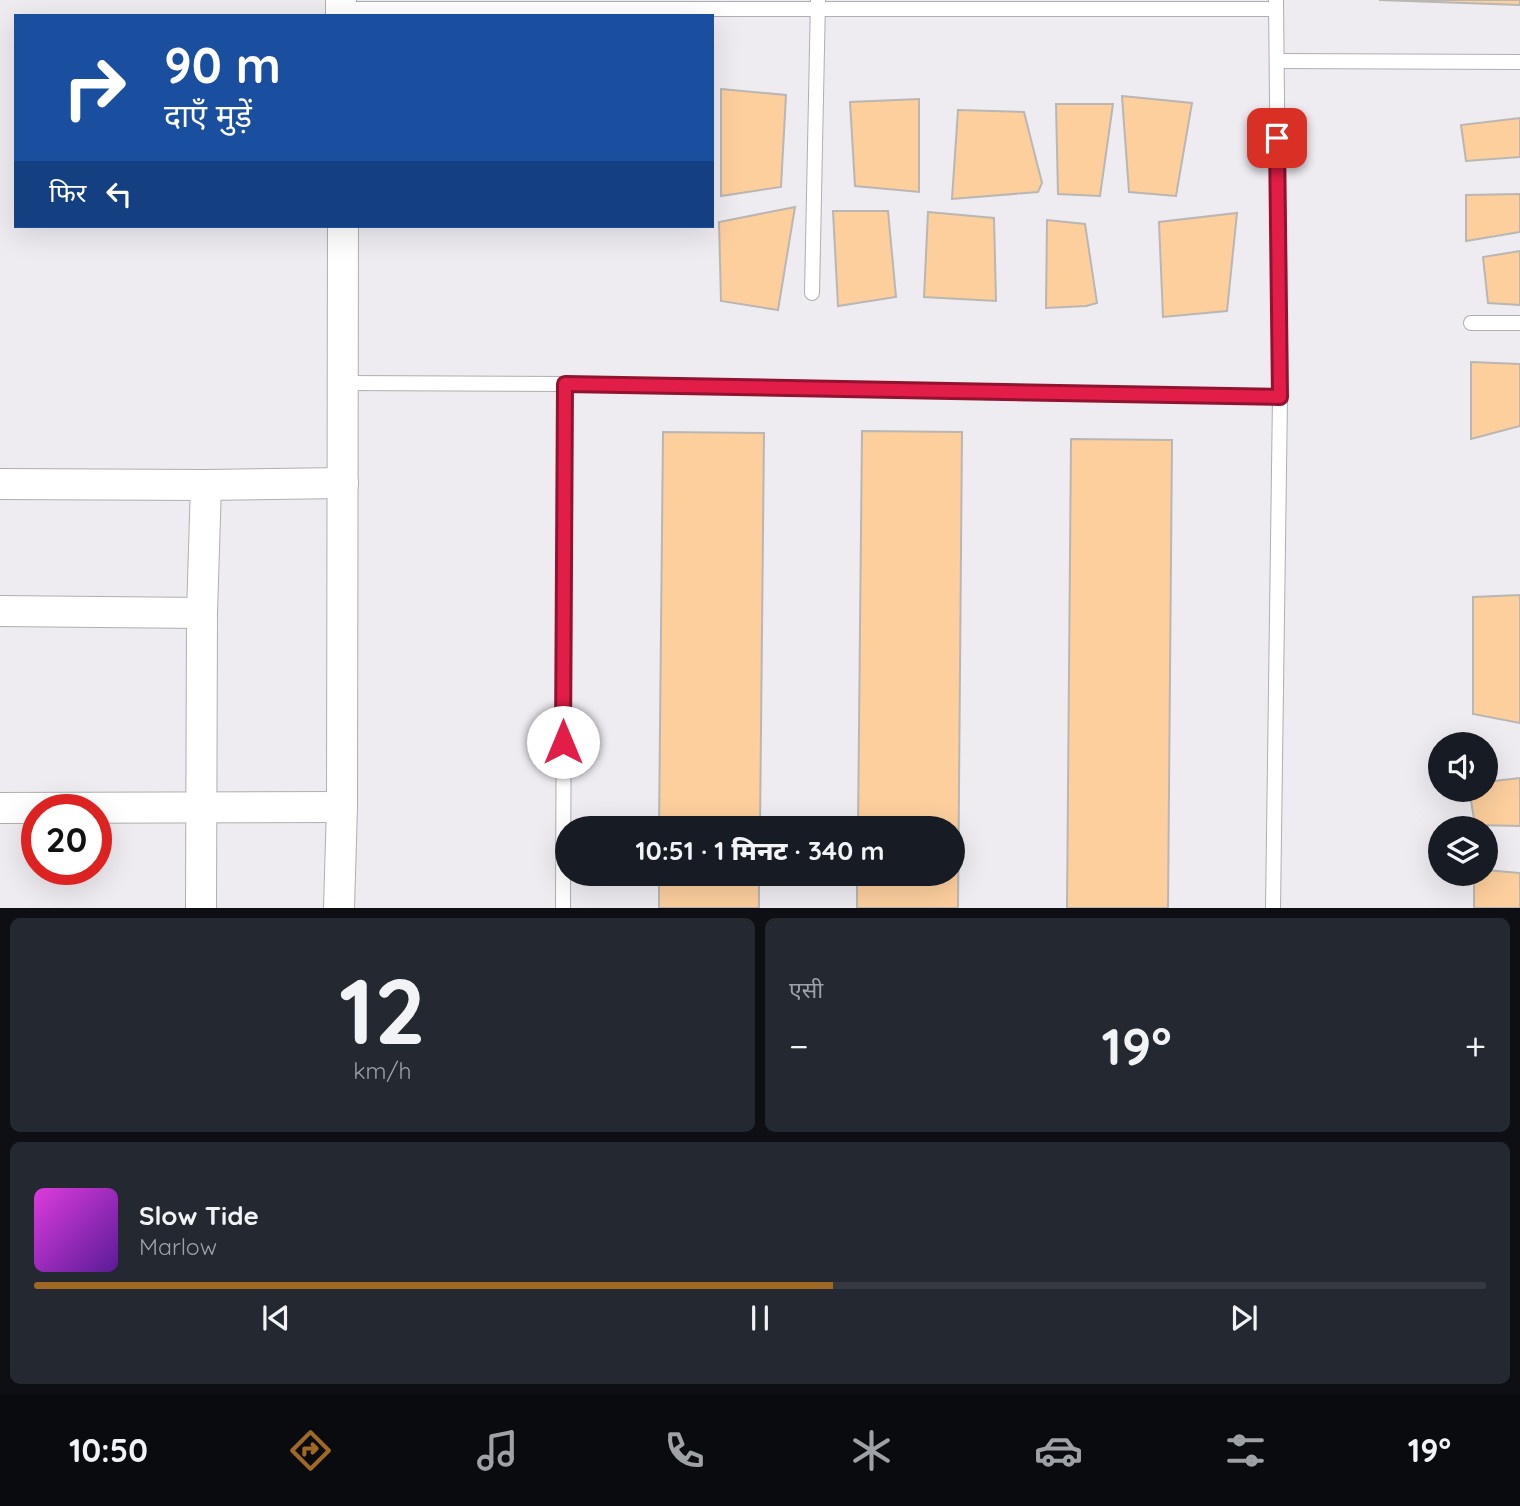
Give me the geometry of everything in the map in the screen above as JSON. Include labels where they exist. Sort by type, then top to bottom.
[{"type":"street","points":[[339,908],[342,807],[343,228]]},
{"type":"street","points":[[0,484],[343,483]]},
{"type":"street","points":[[201,908],[202,613],[206,485]]},
{"type":"street","points":[[0,611],[202,613]]},
{"type":"street","points":[[0,808],[342,807]]},
{"type":"lane","points":[[341,8],[1276,4],[1280,397],[1273,908]]},
{"type":"lane","points":[[812,293],[818,5]]},
{"type":"lane","points":[[1276,61],[1520,62]]},
{"type":"lane","points":[[1471,323],[1520,323]]},
{"type":"lane","points":[[344,383],[565,384],[1280,397]]},
{"type":"lane","points":[[562,908],[565,384]]},
{"type":"building","points":[[1379,0],[1520,0],[1520,5]]},
{"type":"building","points":[[721,89],[786,95],[781,187],[721,196]]},
{"type":"building","points":[[1122,96],[1192,103],[1176,196],[1129,192]]},
{"type":"building","points":[[919,99],[919,192],[855,186],[850,102]]},
{"type":"building","points":[[1056,104],[1113,104],[1100,196],[1058,194]]},
{"type":"building","points":[[958,110],[1024,112],[1042,183],[1038,192],[952,199]]},
{"type":"building","points":[[1520,118],[1520,157],[1466,161],[1461,125]]},
{"type":"building","points":[[1520,194],[1520,232],[1466,241],[1466,195]]},
{"type":"building","points":[[795,207],[778,310],[721,301],[719,222]]},
{"type":"building","points":[[833,211],[888,211],[896,297],[838,306]]},
{"type":"building","points":[[928,212],[994,218],[996,301],[924,297]]},
{"type":"building","points":[[1237,213],[1227,311],[1163,317],[1159,222]]},
{"type":"building","points":[[1047,220],[1085,224],[1097,303],[1046,308]]},
{"type":"building","points":[[1520,251],[1520,305],[1488,303],[1483,257]]},
{"type":"building","points":[[1471,362],[1520,364],[1520,426],[1471,439]]},
{"type":"building","points":[[862,431],[962,432],[959,816],[858,816]]},
{"type":"building","points":[[663,432],[764,433],[760,816],[659,816]]},
{"type":"building","points":[[1071,439],[1172,440],[1168,908],[1067,908]]},
{"type":"building","points":[[1520,595],[1520,723],[1473,714],[1473,597]]},
{"type":"building","points":[[1520,778],[1520,826],[1498,826],[1498,816],[1474,816],[1471,802],[1498,802],[1498,781]]},
{"type":"building","points":[[1498,871],[1520,873],[1520,908],[1474,908],[1474,886],[1498,886]]},
{"type":"building","points":[[659,886],[759,886],[759,908],[659,908]]},
{"type":"building","points":[[857,886],[958,886],[958,908],[857,908]]},
{"type":"route","points":[[563,742],[565,384],[1280,397],[1277,138]]}]
